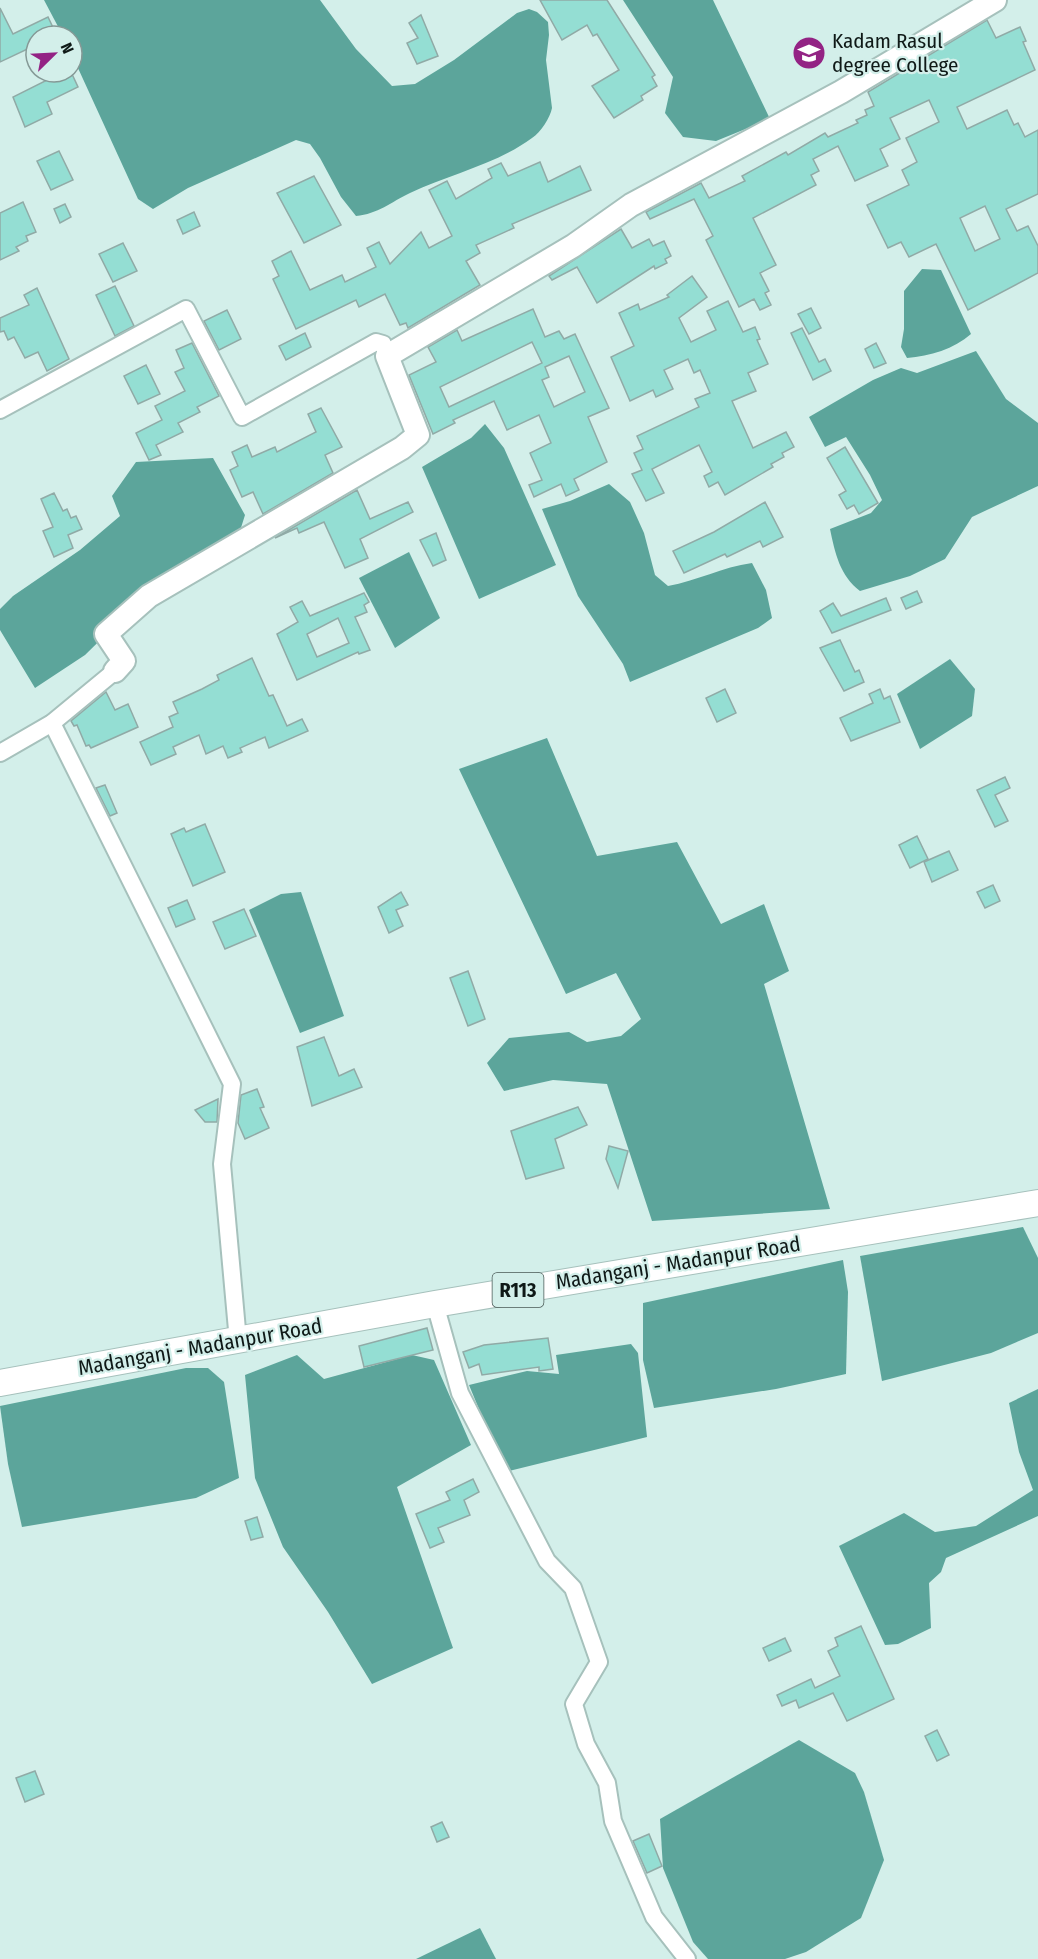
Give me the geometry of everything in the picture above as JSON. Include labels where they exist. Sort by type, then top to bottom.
[{"type":"main road","name":"Madanganj - Madanpur Road","points":[[0,1383],[435,1304],[1038,1203]]},
{"type":"street","points":[[387,356],[573,246],[631,205],[821,103],[995,0]]},
{"type":"street","points":[[0,410],[186,309],[242,417],[376,342],[383,344],[418,435],[402,448],[149,596],[106,634],[124,661],[52,723],[0,753]]},
{"type":"street","points":[[52,723],[232,1084],[222,1164],[238,1341]]},
{"type":"street","points":[[435,1304],[460,1393],[547,1561],[573,1588],[599,1662],[574,1704],[586,1744],[607,1783],[613,1821],[654,1917],[687,1959]]},
{"type":"shaded area","points":[[44,0],[320,0],[356,49],[392,86],[415,84],[454,60],[517,13],[529,9],[537,12],[548,22],[546,60],[552,108],[539,132],[504,155],[425,186],[364,215],[356,216],[341,197],[310,144],[296,140],[188,188],[153,209],[138,199],[84,81],[84,24],[57,24]]},
{"type":"shaded area","points":[[623,0],[713,0],[770,119],[716,141],[683,137],[665,113],[673,77]]},
{"type":"shaded area","points":[[922,269],[941,270],[971,334],[941,351],[907,358],[901,347],[904,329],[904,291]]},
{"type":"shaded area","points":[[976,351],[1006,399],[1038,423],[1038,486],[972,517],[945,559],[910,576],[860,591],[843,571],[836,555],[830,529],[871,513],[882,500],[870,475],[846,437],[825,447],[809,417],[873,380],[901,368],[917,373]]},
{"type":"shaded area","points":[[485,424],[504,448],[556,565],[479,599],[422,467],[471,438]]},
{"type":"shaded area","points":[[213,458],[245,515],[234,550],[138,603],[85,655],[35,688],[0,630],[0,609],[13,596],[80,550],[120,516],[112,496],[136,462]]},
{"type":"shaded area","points":[[609,484],[630,502],[644,533],[655,575],[668,586],[752,563],[766,590],[772,618],[758,628],[630,682],[623,664],[578,596],[542,509],[570,501]]},
{"type":"shaded area","points":[[409,552],[440,618],[395,648],[359,578]]},
{"type":"shaded area","points":[[950,659],[975,689],[972,716],[920,749],[897,694]]},
{"type":"shaded area","points":[[547,738],[597,856],[677,842],[721,924],[764,904],[789,971],[764,984],[830,1209],[652,1221],[607,1084],[553,1080],[504,1091],[487,1063],[509,1038],[569,1032],[587,1042],[621,1036],[641,1019],[616,973],[566,994],[459,769]]},
{"type":"shaded area","points":[[301,892],[344,1016],[300,1033],[249,910],[281,894]]},
{"type":"shaded area","points":[[1023,1227],[1038,1258],[1038,1333],[991,1353],[882,1381],[860,1256]]},
{"type":"shaded area","points":[[843,1260],[848,1292],[846,1374],[776,1389],[654,1408],[643,1360],[643,1303]]},
{"type":"shaded area","points":[[631,1344],[638,1353],[647,1437],[505,1472],[469,1385],[527,1371],[559,1374],[556,1355]]},
{"type":"shaded area","points":[[297,1355],[324,1379],[412,1355],[434,1360],[471,1445],[397,1487],[453,1648],[372,1684],[328,1612],[283,1547],[255,1478],[245,1375]]},
{"type":"shaded area","points":[[186,1368],[208,1368],[224,1382],[239,1478],[196,1498],[22,1527],[8,1464],[0,1406]]},
{"type":"shaded area","points":[[1038,1389],[1038,1516],[946,1558],[941,1572],[929,1583],[931,1628],[898,1644],[885,1645],[839,1546],[904,1513],[935,1532],[976,1526],[1033,1490],[1019,1452],[1009,1403]]},
{"type":"shaded area","points":[[799,1740],[855,1773],[864,1792],[884,1860],[861,1918],[806,1952],[785,1959],[708,1959],[693,1942],[663,1868],[660,1819]]},
{"type":"shaded area","points":[[480,1928],[496,1959],[416,1959]]},
{"type":"building","points":[[540,0],[607,0],[655,75],[652,77],[657,86],[641,96],[643,100],[614,118],[592,86],[619,70],[597,34],[593,36],[587,25],[562,40]]},
{"type":"building","points":[[0,8],[13,34],[24,29],[24,51],[0,62]]},
{"type":"building","points":[[421,15],[438,56],[417,64],[407,43],[418,38],[409,23]]},
{"type":"building","points":[[48,17],[51,24],[34,24]]},
{"type":"building","points":[[987,20],[996,38],[1020,27],[1026,41],[1023,42],[1035,70],[957,107],[967,129],[1007,110],[1014,125],[1018,123],[1025,137],[1038,130],[1038,194],[1006,209],[1017,231],[1028,226],[1038,246],[1038,273],[968,310],[936,244],[909,257],[901,242],[888,248],[867,205],[909,185],[902,170],[917,162],[906,138],[939,122],[929,100],[890,118],[900,139],[880,149],[888,166],[855,181],[838,146],[813,159],[819,171],[811,175],[816,185],[753,218],[776,265],[760,273],[769,291],[765,293],[771,305],[760,310],[754,299],[739,307],[706,240],[713,236],[694,199],[650,219],[646,212],[701,183],[709,198],[745,181],[742,176],[786,152],[788,155],[825,133],[828,137],[858,123],[856,120],[867,115],[865,110],[874,106],[868,92]],"holes":[[[985,206],[1000,239],[975,251],[960,218]]]},
{"type":"building","points":[[39,84],[77,84],[78,87],[47,102],[52,114],[25,127],[13,97]]},
{"type":"building","points":[[59,151],[73,180],[51,190],[37,161]]},
{"type":"building","points":[[540,162],[548,182],[580,166],[591,190],[512,224],[514,228],[476,245],[480,253],[466,261],[480,285],[408,328],[406,323],[400,325],[385,294],[359,307],[356,300],[296,329],[273,279],[279,276],[272,261],[291,251],[310,290],[342,275],[345,282],[376,267],[367,248],[379,242],[390,264],[421,232],[429,248],[452,236],[429,190],[447,181],[456,199],[492,178],[488,169],[501,163],[508,176]]},
{"type":"building","points":[[314,176],[341,225],[304,243],[277,193]]},
{"type":"building","points":[[23,202],[36,232],[26,236],[28,241],[16,247],[19,251],[0,260],[0,213]]},
{"type":"building","points":[[65,204],[71,217],[60,223],[54,209]]},
{"type":"building","points":[[194,212],[200,226],[183,234],[177,220]]},
{"type":"building","points":[[621,229],[632,248],[649,239],[653,246],[664,241],[671,256],[665,259],[667,263],[655,269],[654,266],[597,303],[577,267],[552,280],[549,276]]},
{"type":"building","points":[[123,243],[137,271],[113,282],[99,254]]},
{"type":"building","points":[[692,276],[707,297],[679,318],[691,342],[716,330],[707,311],[728,301],[743,332],[755,327],[760,339],[757,340],[768,364],[748,373],[756,391],[732,401],[753,448],[786,432],[794,447],[782,453],[784,457],[771,464],[773,467],[725,495],[718,482],[709,487],[704,476],[712,472],[699,445],[652,469],[664,493],[646,501],[632,474],[642,470],[634,453],[643,449],[637,436],[699,407],[695,399],[710,393],[700,370],[694,373],[688,359],[664,370],[673,389],[656,397],[653,390],[630,401],[611,357],[634,346],[619,313],[638,304],[640,310],[669,297],[667,295]]},
{"type":"building","points":[[115,286],[134,326],[115,336],[96,295]]},
{"type":"building","points":[[37,288],[69,359],[47,371],[38,352],[25,358],[14,337],[8,340],[4,331],[0,332],[0,318],[29,305],[24,295]]},
{"type":"building","points":[[811,308],[821,328],[809,334],[798,314]]},
{"type":"building","points":[[533,309],[545,337],[559,331],[564,339],[575,334],[609,408],[588,417],[607,462],[574,479],[579,490],[566,496],[561,484],[534,497],[529,485],[542,480],[530,453],[551,443],[539,415],[507,430],[494,401],[453,420],[455,423],[433,434],[409,375],[436,362],[428,347],[457,330],[462,341]],"holes":[[[532,342],[542,363],[449,407],[440,387]],[[569,356],[585,392],[554,407],[542,380],[549,377],[545,367]]]},
{"type":"building","points":[[227,310],[241,339],[219,350],[204,321]]},
{"type":"building","points":[[802,328],[819,362],[825,359],[831,371],[813,380],[791,333]]},
{"type":"building","points":[[305,333],[311,347],[286,360],[279,346]]},
{"type":"building","points":[[192,343],[219,396],[197,407],[200,412],[178,423],[183,432],[156,445],[161,455],[149,460],[136,433],[162,420],[155,406],[185,391],[175,372],[184,368],[176,350]]},
{"type":"building","points":[[876,343],[886,363],[874,368],[865,349]]},
{"type":"building","points":[[146,365],[160,394],[138,404],[124,376]]},
{"type":"building","points":[[321,408],[342,447],[325,455],[333,473],[263,514],[253,492],[242,497],[230,470],[238,466],[232,452],[247,445],[252,457],[275,447],[277,452],[316,432],[308,414]]},
{"type":"building","points":[[845,447],[878,503],[859,514],[854,505],[847,509],[839,495],[846,491],[827,458]]},
{"type":"building","points":[[357,490],[370,519],[408,502],[413,512],[360,539],[368,558],[345,568],[324,522],[299,533],[297,528],[275,538]]},
{"type":"building","points":[[54,493],[63,511],[67,509],[71,518],[76,516],[82,529],[68,535],[73,548],[54,557],[43,531],[53,527],[41,499]]},
{"type":"building","points":[[765,502],[783,537],[763,547],[760,541],[727,557],[725,554],[684,573],[673,551],[714,532]]},
{"type":"building","points":[[436,533],[446,560],[433,566],[420,540]]},
{"type":"building","points":[[917,591],[922,602],[906,609],[901,598]]},
{"type":"building","points":[[364,593],[369,602],[364,605],[367,612],[355,617],[370,650],[359,654],[358,652],[297,680],[277,634],[298,622],[290,607],[302,601],[310,616]],"holes":[[[338,618],[349,643],[317,657],[307,634]]]},
{"type":"building","points":[[886,598],[891,610],[832,633],[820,611],[833,603],[841,616]]},
{"type":"building","points":[[840,640],[855,672],[859,670],[864,682],[844,691],[820,648]]},
{"type":"building","points":[[252,658],[269,696],[273,695],[287,726],[302,719],[308,731],[269,748],[265,737],[240,748],[242,752],[228,758],[223,746],[206,754],[199,735],[173,747],[176,754],[151,765],[140,742],[173,727],[169,717],[178,713],[173,702],[219,680],[217,675]]},
{"type":"building","points":[[725,689],[736,713],[717,722],[706,698]]},
{"type":"building","points":[[880,689],[884,699],[890,696],[900,722],[851,741],[840,718],[873,703],[869,694]]},
{"type":"building","points":[[106,692],[115,710],[128,704],[138,727],[91,748],[89,745],[86,746],[77,725],[74,726],[71,721]]},
{"type":"building","points":[[1005,777],[1010,788],[995,795],[1008,821],[995,827],[977,790]]},
{"type":"building","points":[[105,785],[117,813],[110,816],[96,788]]},
{"type":"building","points":[[205,824],[225,872],[193,886],[171,834],[184,828],[186,832]]},
{"type":"building","points":[[917,836],[928,859],[910,868],[899,845]]},
{"type":"building","points":[[949,851],[958,870],[932,882],[924,862]]},
{"type":"building","points":[[993,885],[1000,901],[985,908],[977,892]]},
{"type":"building","points":[[401,892],[408,905],[396,910],[403,926],[389,933],[378,907]]},
{"type":"building","points":[[187,900],[195,919],[176,927],[168,908]]},
{"type":"building","points":[[244,909],[256,936],[225,949],[213,922]]},
{"type":"building","points":[[468,971],[485,1019],[468,1026],[450,978]]},
{"type":"building","points":[[324,1037],[339,1076],[354,1069],[362,1087],[312,1106],[297,1047]]},
{"type":"building","points":[[257,1089],[264,1107],[260,1108],[269,1128],[245,1139],[238,1123],[241,1095]]},
{"type":"building","points":[[218,1099],[217,1122],[205,1122],[195,1110]]},
{"type":"building","points":[[578,1107],[587,1125],[555,1139],[564,1168],[526,1179],[511,1131]]},
{"type":"building","points":[[609,1146],[628,1151],[618,1188],[606,1159]]},
{"type":"building","points":[[427,1328],[433,1350],[364,1367],[359,1346]]},
{"type":"building","points":[[548,1338],[553,1369],[539,1371],[539,1367],[482,1375],[479,1364],[469,1368],[463,1352],[484,1345]]},
{"type":"building","points":[[473,1479],[479,1492],[464,1500],[470,1515],[438,1528],[444,1542],[430,1548],[416,1514],[450,1500],[446,1492]]},
{"type":"building","points":[[257,1517],[263,1537],[251,1540],[245,1521]]},
{"type":"building","points":[[861,1626],[894,1699],[847,1721],[833,1693],[799,1708],[796,1700],[782,1706],[777,1695],[811,1679],[815,1688],[840,1676],[828,1651],[838,1646],[835,1638]]},
{"type":"building","points":[[785,1638],[791,1651],[769,1661],[763,1648]]},
{"type":"building","points":[[937,1730],[949,1755],[937,1761],[925,1736]]},
{"type":"building","points":[[35,1771],[44,1794],[25,1802],[16,1778]]},
{"type":"building","points":[[442,1822],[449,1837],[437,1842],[431,1827]]},
{"type":"building","points":[[649,1834],[662,1866],[647,1873],[633,1841]]},
{"type":"place","name":"Kadam Rasul degree College","points":[[809,53]]}]
